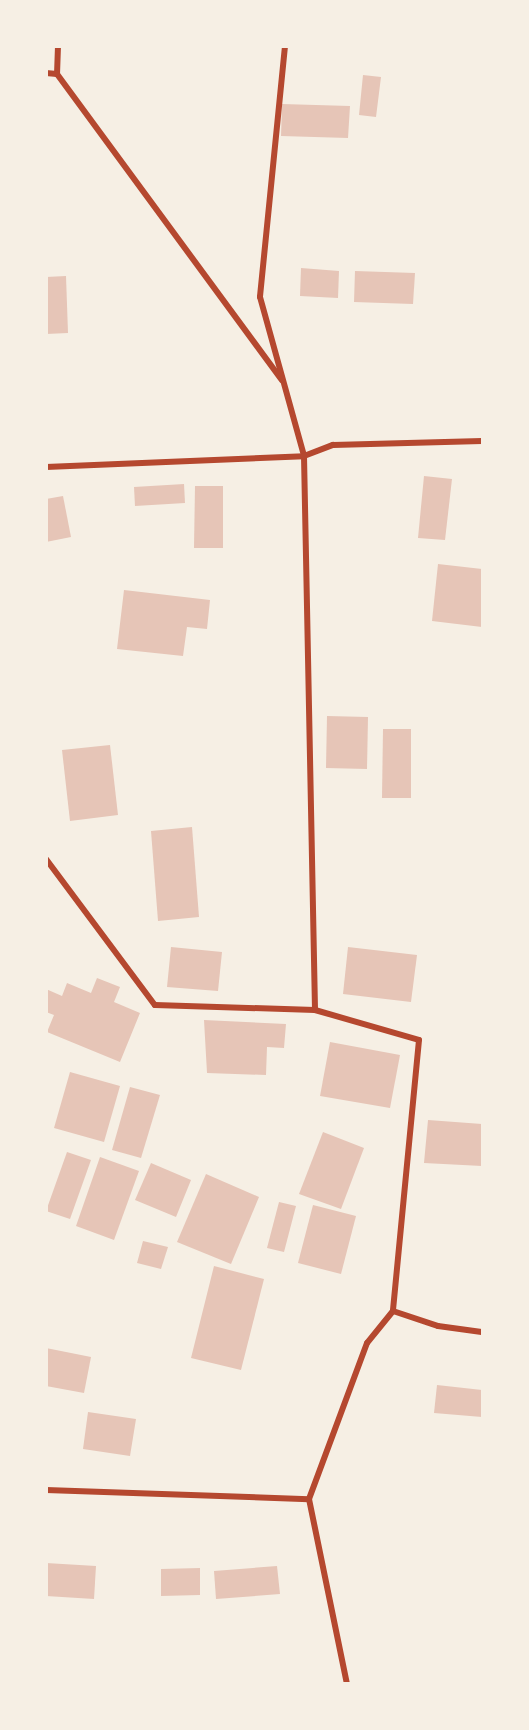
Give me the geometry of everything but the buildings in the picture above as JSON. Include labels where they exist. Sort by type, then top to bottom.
[{"type":"street","points":[[58,46],[57,74],[284,382]]},
{"type":"street","points":[[285,46],[260,297],[304,456],[315,1010]]},
{"type":"street","points":[[46,74],[57,74]]},
{"type":"street","points":[[46,467],[304,456],[333,445],[483,441]]},
{"type":"street","points":[[46,859],[155,1005],[315,1010],[419,1040],[393,1311],[367,1343],[309,1499],[347,1683]]},
{"type":"street","points":[[393,1311],[438,1326],[483,1332]]},
{"type":"street","points":[[46,1490],[309,1499]]}]
